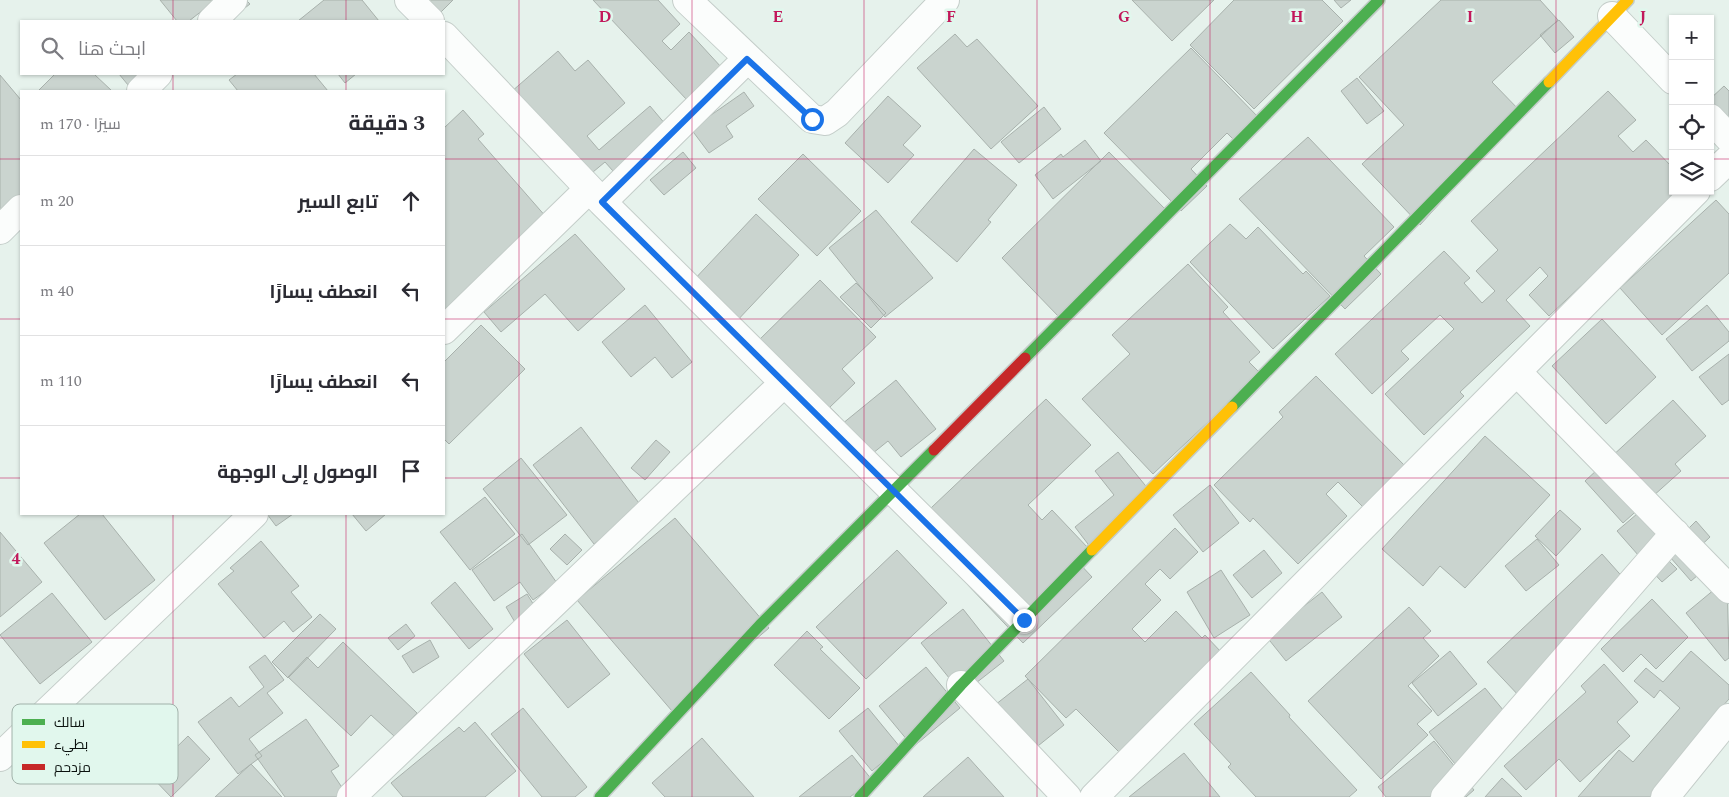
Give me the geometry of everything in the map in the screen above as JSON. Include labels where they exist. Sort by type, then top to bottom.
[{"type":"street","points":[[213,20],[233,0]]},
{"type":"street","points":[[410,0],[429,20]]},
{"type":"street","points":[[687,0],[812,119],[825,121],[836,113],[945,0]]},
{"type":"street","points":[[600,797],[760,625],[894,492],[1379,0]]},
{"type":"street","points":[[860,797],[961,685],[1620,8],[1669,75]]},
{"type":"street","points":[[445,37],[595,195],[1024,620]]},
{"type":"street","points":[[445,329],[747,59]]},
{"type":"street","points":[[142,90],[157,75]]},
{"type":"street","points":[[1714,122],[1729,138]]},
{"type":"street","points":[[1714,173],[1729,158]]},
{"type":"street","points":[[1094,797],[1692,195]]},
{"type":"street","points":[[0,230],[20,210]]},
{"type":"street","points":[[1517,372],[1729,589]]},
{"type":"street","points":[[352,797],[784,383]]},
{"type":"street","points":[[55,704],[253,515]]},
{"type":"street","points":[[1446,797],[1675,533]]},
{"type":"street","points":[[961,685],[1067,797]]},
{"type":"street","points":[[1665,797],[1729,718]]},
{"type":"street","points":[[0,757],[12,746]]},
{"type":"building","points":[[160,0],[246,0],[250,4],[229,20],[211,20],[203,10],[190,20],[176,20]]},
{"type":"building","points":[[324,0],[362,0],[378,20],[299,20]]},
{"type":"building","points":[[423,0],[453,0],[433,20]]},
{"type":"building","points":[[593,0],[658,0],[680,24],[662,41],[671,50],[689,32],[722,68],[687,100]]},
{"type":"building","points":[[1132,0],[1214,0],[1172,41]]},
{"type":"building","points":[[1234,0],[1322,0],[1343,21],[1254,109],[1190,45]]},
{"type":"building","points":[[1334,0],[1351,0],[1341,8]]},
{"type":"building","points":[[1441,0],[1540,0],[1558,20],[1492,82],[1522,113],[1420,225],[1362,164],[1404,125],[1359,77]]},
{"type":"building","points":[[1559,20],[1574,37],[1555,53],[1540,35]]},
{"type":"building","points":[[955,34],[967,47],[977,39],[1038,106],[991,149],[917,68]]},
{"type":"building","points":[[1191,48],[1260,119],[1236,142],[1227,133],[1191,169],[1207,186],[1181,211],[1104,133]]},
{"type":"building","points":[[558,51],[575,71],[588,60],[625,103],[587,136],[599,150],[650,106],[666,125],[613,171],[605,162],[581,182],[503,99]]},
{"type":"building","points":[[0,75],[20,99],[20,210],[0,227]]},
{"type":"building","points":[[54,75],[95,75],[111,90],[39,90]]},
{"type":"building","points":[[120,75],[155,75],[134,90],[132,90]]},
{"type":"building","points":[[236,75],[315,75],[327,90],[237,90],[229,80]]},
{"type":"building","points":[[339,75],[355,75],[345,83]]},
{"type":"building","points":[[1357,78],[1384,111],[1367,124],[1341,91]]},
{"type":"building","points":[[1724,86],[1729,91],[1729,156],[1714,139],[1714,95]]},
{"type":"building","points":[[1608,91],[1636,120],[1618,136],[1633,152],[1646,140],[1669,164],[1669,195],[1678,195],[1549,316],[1529,295],[1548,276],[1540,267],[1506,300],[1530,326],[1460,392],[1464,396],[1424,435],[1385,394],[1454,329],[1440,315],[1401,351],[1409,359],[1372,394],[1335,354],[1444,251],[1470,278],[1464,283],[1482,303],[1495,291],[1476,271],[1498,250],[1471,221]]},
{"type":"building","points":[[744,92],[754,106],[726,126],[733,137],[709,153],[691,129]]},
{"type":"building","points":[[888,96],[921,126],[903,145],[914,155],[888,183],[845,143]]},
{"type":"building","points":[[1044,107],[1061,129],[1019,163],[1001,142]]},
{"type":"building","points":[[463,110],[484,134],[478,139],[547,218],[445,309],[445,127]]},
{"type":"building","points":[[1308,137],[1394,227],[1364,256],[1381,274],[1345,309],[1239,199]]},
{"type":"building","points":[[1085,140],[1101,161],[1053,199],[1035,175],[1061,154],[1063,157]]},
{"type":"building","points":[[974,149],[1017,185],[988,220],[991,222],[957,262],[911,222]]},
{"type":"building","points":[[683,152],[696,168],[664,195],[650,180]]},
{"type":"building","points":[[1109,152],[1167,211],[1059,317],[1002,258]]},
{"type":"building","points":[[803,154],[861,211],[817,256],[758,199]]},
{"type":"building","points":[[1716,200],[1729,214],[1729,273],[1662,335],[1620,288]]},
{"type":"building","points":[[876,210],[933,278],[885,317],[829,248]]},
{"type":"building","points":[[756,214],[799,255],[734,324],[691,283]]},
{"type":"building","points":[[1230,224],[1246,239],[1258,227],[1303,274],[1306,271],[1330,296],[1273,349],[1190,262]]},
{"type":"building","points":[[575,234],[625,289],[578,331],[545,294],[501,332],[484,312]]},
{"type":"building","points":[[1188,264],[1228,307],[1223,312],[1260,352],[1249,362],[1260,373],[1153,474],[1082,399],[1130,354],[1112,335]]},
{"type":"building","points":[[820,280],[876,337],[842,369],[855,383],[830,407],[839,416],[821,433],[754,345]]},
{"type":"building","points":[[856,283],[886,313],[871,328],[840,297]]},
{"type":"building","points":[[645,305],[692,362],[672,378],[655,357],[631,377],[602,342]]},
{"type":"building","points":[[1707,305],[1729,332],[1729,341],[1692,371],[1666,339]]},
{"type":"building","points":[[1602,319],[1656,377],[1606,424],[1552,366]]},
{"type":"building","points":[[481,325],[525,369],[449,444],[445,440],[445,361]]},
{"type":"building","points":[[1729,354],[1729,400],[1722,405],[1699,377]]},
{"type":"building","points":[[1316,376],[1408,469],[1366,510],[1338,482],[1326,494],[1347,516],[1298,564],[1253,518],[1250,522],[1214,485],[1283,417],[1279,412]]},
{"type":"building","points":[[896,380],[936,429],[901,457],[888,441],[857,466],[831,433]]},
{"type":"building","points":[[1046,399],[1091,445],[1028,505],[1042,520],[1052,510],[1089,549],[1077,561],[1092,577],[1023,643],[912,526]]},
{"type":"building","points":[[1673,400],[1706,436],[1675,464],[1681,471],[1623,523],[1585,481]]},
{"type":"building","points":[[581,427],[642,507],[594,544],[533,465]]},
{"type":"building","points":[[1485,436],[1550,495],[1465,588],[1440,566],[1423,586],[1382,549]]},
{"type":"building","points":[[656,440],[670,452],[645,480],[631,468]]},
{"type":"building","points":[[1118,452],[1154,496],[1091,548],[1075,527],[1114,495],[1095,471]]},
{"type":"building","points":[[521,458],[567,515],[528,545],[483,489]]},
{"type":"building","points":[[1210,485],[1239,523],[1203,552],[1173,515]]},
{"type":"building","points":[[1658,496],[1687,530],[1696,521],[1710,537],[1692,554],[1705,569],[1691,581],[1663,549],[1646,564],[1617,531]]},
{"type":"building","points":[[485,497],[515,534],[470,570],[440,532]]},
{"type":"building","points":[[1560,510],[1581,529],[1556,556],[1535,536]]},
{"type":"building","points":[[79,515],[103,515],[155,580],[105,620],[44,543]]},
{"type":"building","points":[[268,515],[292,515],[276,526]]},
{"type":"building","points":[[353,515],[385,515],[366,531]]},
{"type":"building","points":[[675,518],[769,628],[672,711],[577,600]]},
{"type":"building","points":[[1175,528],[1198,552],[1170,579],[1160,569],[1145,584],[1161,600],[1132,629],[1145,642],[1176,611],[1202,638],[1205,635],[1222,653],[1120,753],[1076,709],[1066,718],[1025,676]]},
{"type":"building","points":[[0,532],[42,582],[0,617]]},
{"type":"building","points":[[522,534],[557,583],[533,600],[520,582],[494,601],[472,570]]},
{"type":"building","points":[[565,534],[582,550],[567,565],[550,549]]},
{"type":"building","points":[[1537,539],[1559,565],[1526,591],[1505,566]]},
{"type":"building","points":[[261,541],[299,586],[291,592],[312,617],[293,632],[284,621],[264,638],[218,584],[234,571],[230,568]]},
{"type":"building","points":[[897,550],[947,603],[866,679],[816,627]]},
{"type":"building","points":[[1264,550],[1282,573],[1252,598],[1233,575]]},
{"type":"building","points":[[1602,554],[1635,591],[1521,698],[1487,662]]},
{"type":"building","points":[[1662,554],[1677,569],[1662,582],[1648,567]]},
{"type":"building","points":[[1221,570],[1250,615],[1214,638],[1187,592]]},
{"type":"building","points":[[1727,579],[1729,658],[1725,661],[1686,613]]},
{"type":"building","points":[[455,582],[493,629],[469,649],[431,603]]},
{"type":"building","points":[[1322,592],[1342,617],[1286,661],[1266,636]]},
{"type":"building","points":[[52,593],[92,642],[40,684],[0,635]]},
{"type":"building","points":[[527,594],[537,610],[516,624],[506,607]]},
{"type":"building","points":[[1652,599],[1688,637],[1656,669],[1641,654],[1623,672],[1601,649]]},
{"type":"building","points":[[1409,607],[1431,631],[1423,638],[1439,656],[1408,686],[1432,711],[1417,724],[1428,735],[1381,779],[1308,701]]},
{"type":"building","points":[[963,609],[1004,661],[962,694],[921,643]]},
{"type":"building","points":[[320,614],[336,629],[288,678],[272,662]]},
{"type":"building","points":[[567,620],[610,674],[568,708],[524,654]]},
{"type":"building","points":[[406,624],[415,636],[398,650],[388,638]]},
{"type":"building","points":[[807,631],[823,647],[820,649],[860,688],[829,719],[774,665]]},
{"type":"building","points":[[430,640],[439,657],[413,673],[402,656]]},
{"type":"building","points":[[343,642],[417,713],[394,736],[371,715],[351,736],[288,677],[307,657],[318,668]]},
{"type":"building","points":[[1450,651],[1477,684],[1438,716],[1412,683]]},
{"type":"building","points":[[1691,651],[1729,685],[1729,699],[1698,734],[1709,744],[1663,797],[1578,797],[1619,750],[1633,762],[1680,708],[1660,690],[1654,698],[1634,681],[1646,668],[1663,682]]},
{"type":"building","points":[[265,655],[284,680],[267,693],[283,713],[249,739],[262,756],[238,774],[198,722],[231,697],[239,707],[264,687],[249,667]]},
{"type":"building","points":[[1604,664],[1638,702],[1617,722],[1630,736],[1580,782],[1559,759],[1526,790],[1504,766],[1586,692],[1581,686]]},
{"type":"building","points":[[926,667],[960,708],[913,747],[879,706]]},
{"type":"building","points":[[1251,672],[1290,715],[1289,717],[1357,790],[1349,797],[1256,797],[1228,767],[1231,764],[1194,724]]},
{"type":"building","points":[[1028,679],[1064,725],[1018,762],[981,716]]},
{"type":"building","points":[[1485,688],[1513,722],[1464,775],[1429,732]]},
{"type":"building","points":[[523,708],[587,787],[575,797],[542,797],[491,734]]},
{"type":"building","points":[[868,708],[900,747],[872,771],[839,731]]},
{"type":"building","points":[[306,719],[339,766],[331,771],[345,792],[337,797],[285,797],[255,755]]},
{"type":"building","points":[[475,722],[516,771],[485,797],[403,797],[391,783],[459,727],[464,732]]},
{"type":"building","points":[[188,736],[210,759],[171,797],[159,784],[178,784],[178,746]]},
{"type":"building","points":[[702,738],[754,797],[665,797],[652,783]]},
{"type":"building","points":[[1434,741],[1474,790],[1466,797],[1386,797],[1378,787]]},
{"type":"building","points":[[1184,753],[1220,797],[1129,797]]},
{"type":"building","points":[[852,755],[872,780],[850,797],[799,797]]},
{"type":"building","points":[[968,757],[1004,797],[923,797]]},
{"type":"building","points":[[251,764],[282,797],[215,797]]},
{"type":"building","points":[[1502,778],[1522,797],[1485,797]]},
{"type":"traffic: fast","points":[[1025,358],[1379,0]]},
{"type":"traffic: fast","points":[[1232,407],[1549,82]]},
{"type":"traffic: fast","points":[[600,797],[760,625],[934,450]]},
{"type":"traffic: fast","points":[[860,797],[961,685],[1092,550]]},
{"type":"traffic: slow","points":[[1549,82],[1628,0]]},
{"type":"traffic: slow","points":[[1092,550],[1232,407]]},
{"type":"traffic: jam","points":[[934,450],[1025,358]]},
{"type":"route","points":[[812,119],[747,59],[602,202],[1024,620]]}]
